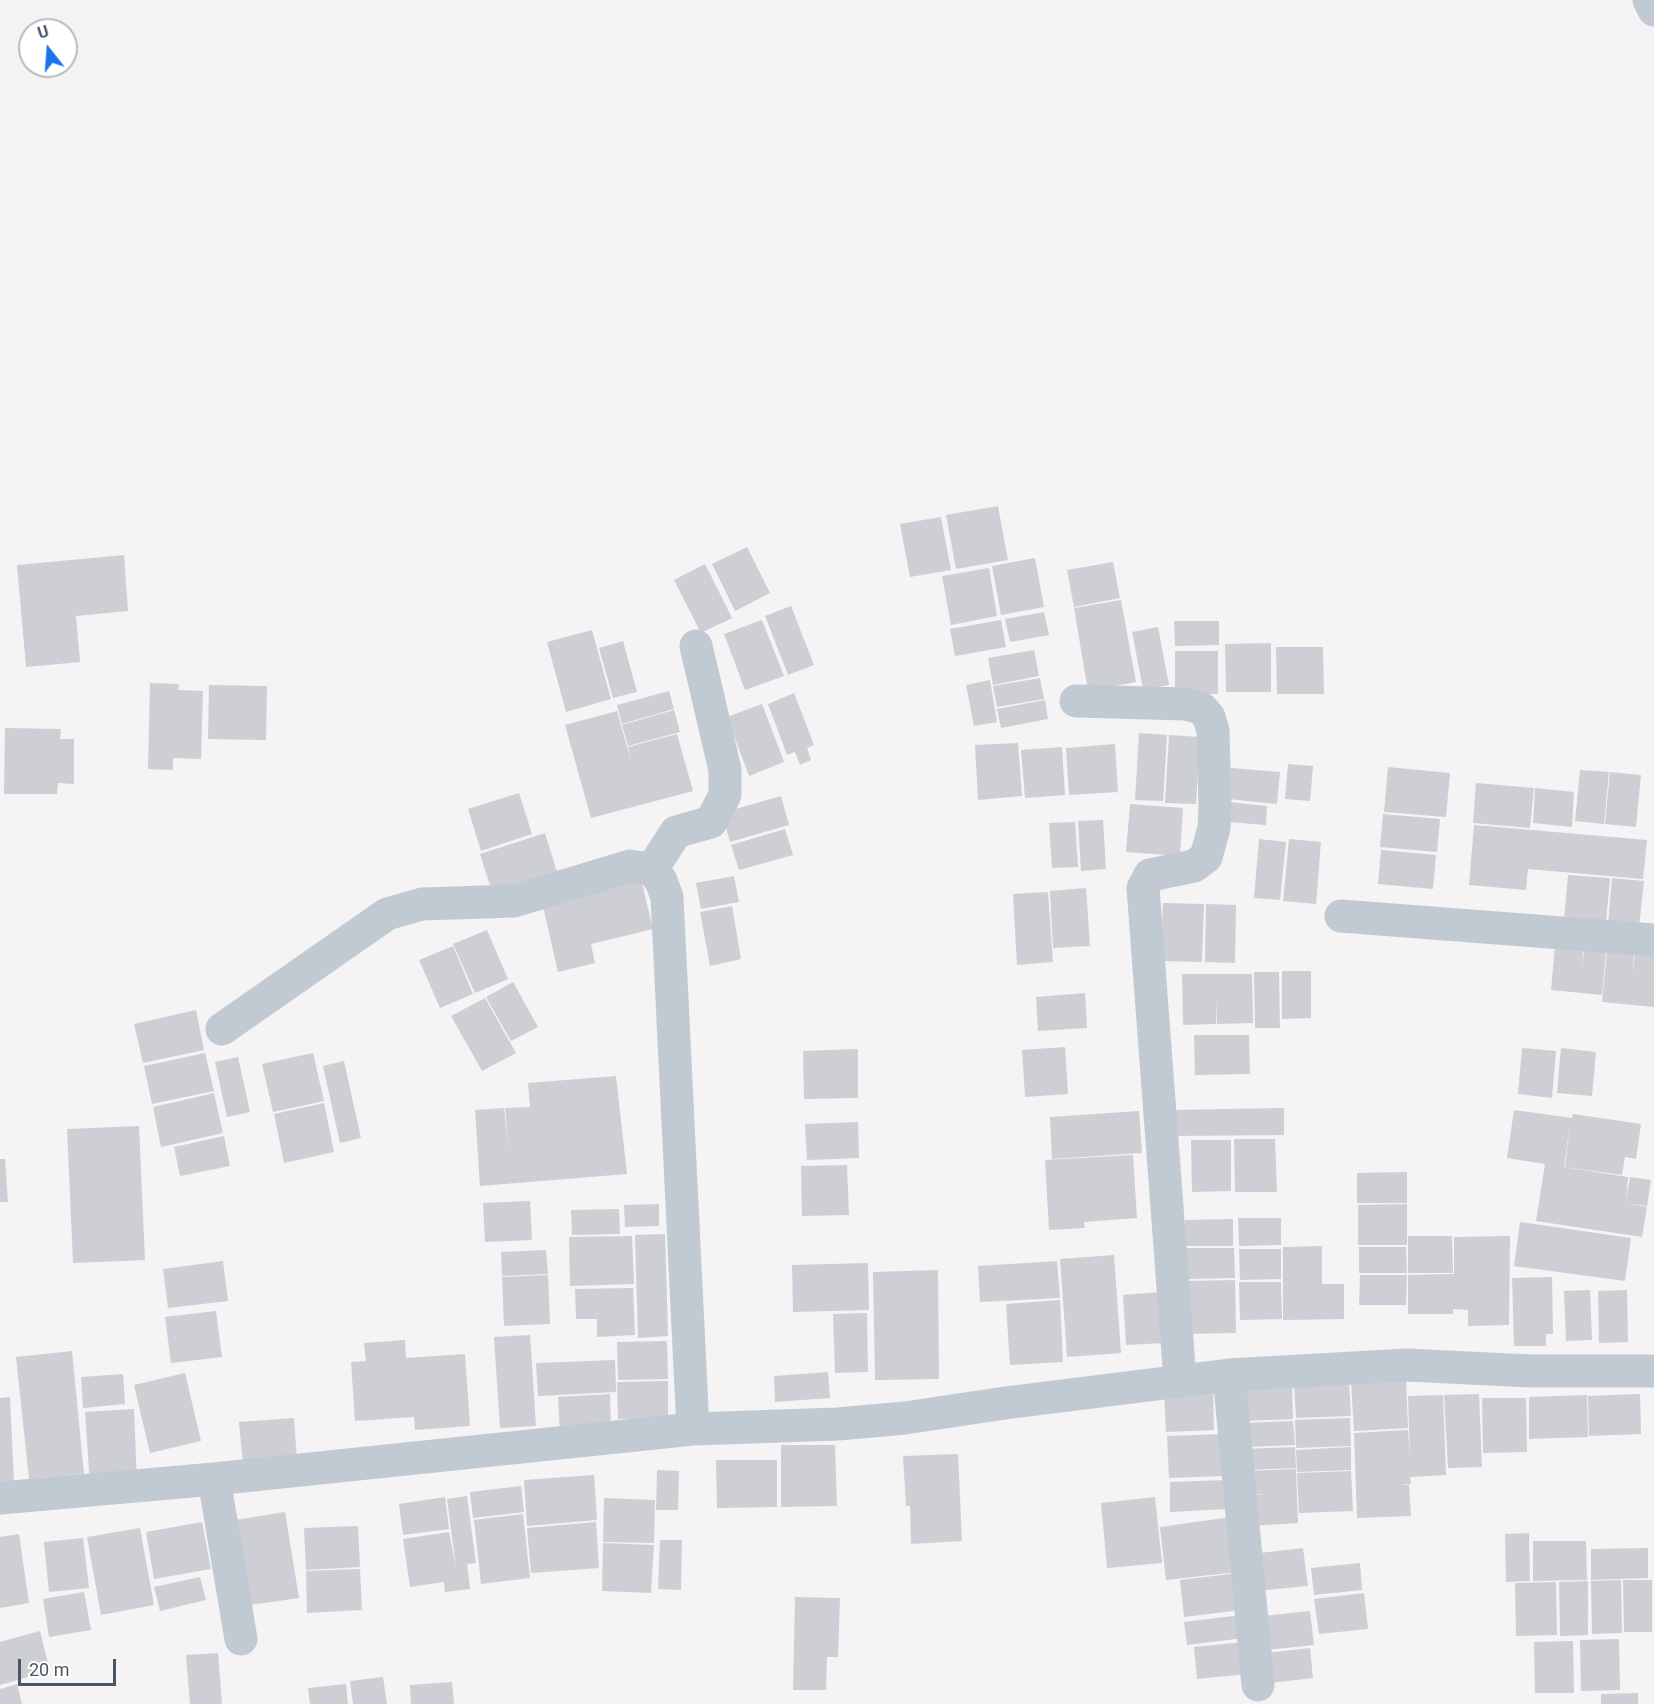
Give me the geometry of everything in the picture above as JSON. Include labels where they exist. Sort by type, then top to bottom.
[{"type":"street","points":[[1649,0],[1654,9]]},
{"type":"street","points":[[652,868],[676,831],[711,822],[725,795],[725,770],[696,646]]},
{"type":"street","points":[[1076,701],[1186,704],[1201,708],[1209,717],[1213,731],[1214,828],[1206,857],[1194,866],[1150,875],[1143,888],[1180,1380]]},
{"type":"street","points":[[222,1029],[387,914],[422,903],[514,901],[630,866],[652,868]]},
{"type":"street","points":[[652,868],[661,881],[667,897],[693,1429]]},
{"type":"street","points":[[1341,916],[1654,940]]},
{"type":"street","points":[[0,1498],[214,1479],[693,1429],[838,1424],[904,1418],[1229,1375],[1407,1365],[1530,1371],[1654,1371]]},
{"type":"street","points":[[1229,1375],[1258,1685]]},
{"type":"street","points":[[214,1479],[241,1639]]},
{"type":"building","points":[[998,506],[1008,560],[956,569],[946,515]]},
{"type":"building","points":[[941,517],[951,570],[910,577],[900,524]]},
{"type":"building","points":[[747,547],[770,593],[735,611],[712,564]]},
{"type":"building","points":[[124,555],[128,611],[76,616],[80,662],[26,667],[17,565]]},
{"type":"building","points":[[1035,558],[1044,607],[1001,615],[992,566]]},
{"type":"building","points":[[1113,562],[1120,598],[1074,607],[1067,570]]},
{"type":"building","points":[[705,564],[732,618],[701,633],[674,580]]},
{"type":"building","points":[[989,568],[997,616],[951,625],[942,576]]},
{"type":"building","points":[[1121,600],[1136,682],[1088,691],[1074,608]]},
{"type":"building","points":[[791,606],[814,665],[788,675],[765,616]]},
{"type":"building","points":[[1044,612],[1049,635],[1010,642],[1005,619]]},
{"type":"building","points":[[762,620],[784,676],[745,690],[724,634]]},
{"type":"building","points":[[1001,620],[1006,647],[955,656],[950,629]]},
{"type":"building","points":[[1174,621],[1219,621],[1219,645],[1175,646]]},
{"type":"building","points":[[1158,627],[1169,685],[1143,689],[1132,632]]},
{"type":"building","points":[[592,630],[611,699],[566,712],[547,642]]},
{"type":"building","points":[[623,641],[637,692],[613,698],[599,648]]},
{"type":"building","points":[[1271,643],[1271,692],[1226,692],[1225,644]]},
{"type":"building","points":[[1276,647],[1323,647],[1324,694],[1277,694]]},
{"type":"building","points":[[1034,650],[1039,676],[993,685],[988,658]]},
{"type":"building","points":[[1175,651],[1218,651],[1218,694],[1175,694]]},
{"type":"building","points":[[1040,678],[1044,699],[997,707],[993,686]]},
{"type":"building","points":[[990,680],[997,722],[974,726],[966,685]]},
{"type":"building","points":[[150,683],[179,684],[178,690],[203,691],[201,759],[173,758],[173,770],[148,769]]},
{"type":"building","points":[[209,685],[267,686],[266,740],[208,739]]},
{"type":"building","points":[[669,691],[674,709],[622,724],[617,705]]},
{"type":"building","points":[[794,693],[814,745],[807,748],[811,760],[800,765],[795,752],[787,755],[768,704]]},
{"type":"building","points":[[1045,700],[1048,719],[1001,728],[997,709]]},
{"type":"building","points":[[762,704],[784,762],[749,776],[727,717]]},
{"type":"building","points":[[674,710],[680,732],[628,746],[622,725]]},
{"type":"building","points":[[617,711],[631,761],[628,747],[677,734],[693,791],[591,818],[565,725]]},
{"type":"building","points":[[5,728],[61,729],[60,739],[74,739],[74,784],[58,783],[57,794],[4,794]]},
{"type":"building","points":[[1139,733],[1167,735],[1163,801],[1135,800]]},
{"type":"building","points":[[1169,735],[1200,737],[1196,804],[1165,803]]},
{"type":"building","points":[[1018,743],[1022,796],[978,800],[975,745]]},
{"type":"building","points":[[1115,744],[1118,792],[1069,795],[1066,748]]},
{"type":"building","points":[[1062,747],[1065,795],[1025,798],[1021,750]]},
{"type":"building","points":[[1288,764],[1313,766],[1310,801],[1285,799]]},
{"type":"building","points":[[1388,767],[1450,773],[1446,817],[1384,812]]},
{"type":"building","points":[[1231,768],[1280,772],[1277,804],[1228,799]]},
{"type":"building","points":[[1580,770],[1609,772],[1604,824],[1575,821]]},
{"type":"building","points":[[1610,772],[1641,775],[1636,827],[1605,824]]},
{"type":"building","points":[[1476,783],[1534,788],[1530,828],[1473,823]]},
{"type":"building","points":[[1535,788],[1574,792],[1572,827],[1533,823]]},
{"type":"building","points":[[519,793],[532,834],[481,851],[468,809]]},
{"type":"building","points":[[781,796],[789,825],[730,842],[722,813]]},
{"type":"building","points":[[1229,802],[1267,806],[1266,825],[1227,822]]},
{"type":"building","points":[[1130,804],[1183,808],[1180,856],[1126,852]]},
{"type":"building","points":[[1383,814],[1440,819],[1437,852],[1380,847]]},
{"type":"building","points":[[1103,820],[1106,869],[1081,871],[1078,821]]},
{"type":"building","points":[[1075,822],[1078,867],[1052,868],[1049,823]]},
{"type":"building","points":[[1474,825],[1647,840],[1643,879],[1528,869],[1526,890],[1469,885]]},
{"type":"building","points":[[785,829],[793,855],[739,870],[731,845]]},
{"type":"building","points":[[545,833],[557,872],[492,892],[480,854]]},
{"type":"building","points":[[1259,839],[1286,842],[1280,900],[1254,898]]},
{"type":"building","points":[[1289,839],[1321,842],[1316,904],[1283,901]]},
{"type":"building","points":[[1381,850],[1436,855],[1433,889],[1378,884]]},
{"type":"building","points":[[1568,875],[1610,878],[1606,923],[1564,919]]},
{"type":"building","points":[[734,876],[739,902],[701,909],[696,883]]},
{"type":"building","points":[[1612,878],[1644,881],[1639,927],[1608,924]]},
{"type":"building","points":[[641,879],[653,929],[591,944],[595,963],[558,972],[542,902]]},
{"type":"building","points":[[1086,888],[1090,946],[1053,948],[1050,891]]},
{"type":"building","points":[[1048,892],[1053,962],[1017,965],[1013,894]]},
{"type":"building","points":[[1163,903],[1204,904],[1202,962],[1161,961]]},
{"type":"building","points":[[1206,904],[1236,905],[1235,963],[1205,962]]},
{"type":"building","points":[[732,906],[741,959],[710,966],[700,912]]},
{"type":"building","points":[[487,930],[508,979],[475,993],[453,944]]},
{"type":"building","points":[[453,946],[473,994],[440,1008],[419,960]]},
{"type":"building","points":[[1555,946],[1583,949],[1582,969],[1584,949],[1606,951],[1602,995],[1551,990]]},
{"type":"building","points":[[1607,950],[1634,953],[1633,975],[1635,953],[1654,954],[1654,1007],[1602,1002]]},
{"type":"building","points":[[1282,971],[1311,971],[1311,1018],[1282,1019]]},
{"type":"building","points":[[1254,972],[1279,972],[1280,1028],[1255,1028]]},
{"type":"building","points":[[1182,974],[1252,974],[1253,1023],[1217,1024],[1216,1000],[1216,1024],[1183,1025]]},
{"type":"building","points":[[513,982],[538,1027],[511,1041],[486,997]]},
{"type":"building","points":[[1085,993],[1087,1028],[1038,1031],[1036,997]]},
{"type":"building","points":[[485,998],[516,1053],[482,1071],[451,1016]]},
{"type":"building","points":[[196,1010],[204,1050],[143,1063],[134,1024]]},
{"type":"building","points":[[1194,1035],[1249,1035],[1250,1074],[1195,1075]]},
{"type":"building","points":[[1065,1047],[1068,1094],[1025,1097],[1022,1050]]},
{"type":"building","points":[[1522,1048],[1556,1051],[1552,1098],[1518,1094]]},
{"type":"building","points":[[1561,1048],[1596,1052],[1592,1096],[1557,1093]]},
{"type":"building","points":[[858,1049],[858,1098],[804,1099],[803,1051]]},
{"type":"building","points":[[205,1053],[214,1091],[152,1104],[144,1066]]},
{"type":"building","points":[[313,1053],[324,1101],[273,1112],[262,1064]]},
{"type":"building","points":[[238,1057],[250,1112],[227,1117],[215,1062]]},
{"type":"building","points":[[344,1061],[361,1138],[340,1143],[323,1066]]},
{"type":"building","points":[[616,1076],[627,1174],[480,1186],[475,1110],[504,1108],[509,1152],[505,1108],[530,1107],[528,1083]]},
{"type":"building","points":[[214,1093],[223,1133],[161,1147],[153,1107]]},
{"type":"building","points":[[324,1103],[334,1152],[284,1163],[274,1114]]},
{"type":"building","points":[[1284,1108],[1284,1135],[1172,1136],[1172,1110]]},
{"type":"building","points":[[1514,1110],[1572,1118],[1573,1114],[1641,1124],[1636,1159],[1625,1157],[1622,1175],[1565,1167],[1570,1124],[1564,1167],[1557,1166],[1628,1177],[1626,1200],[1630,1177],[1651,1180],[1647,1206],[1625,1203],[1647,1207],[1642,1237],[1536,1221],[1545,1164],[1507,1158]]},
{"type":"building","points":[[1139,1111],[1142,1153],[1052,1159],[1050,1117]]},
{"type":"building","points":[[858,1122],[859,1158],[807,1160],[805,1124]]},
{"type":"building","points":[[139,1126],[145,1260],[73,1263],[67,1129]]},
{"type":"building","points":[[224,1136],[230,1166],[180,1176],[174,1147]]},
{"type":"building","points":[[1234,1139],[1275,1139],[1277,1192],[1235,1192]]},
{"type":"building","points":[[1191,1140],[1231,1140],[1231,1191],[1192,1192]]},
{"type":"building","points":[[1133,1155],[1137,1218],[1084,1222],[1085,1228],[1049,1230],[1045,1160]]},
{"type":"building","points":[[0,1159],[5,1159],[8,1202],[0,1202]]},
{"type":"building","points":[[847,1165],[849,1215],[802,1216],[801,1166]]},
{"type":"building","points":[[1407,1172],[1407,1203],[1357,1203],[1357,1173]]},
{"type":"building","points":[[530,1201],[532,1240],[485,1242],[483,1203]]},
{"type":"building","points":[[659,1204],[659,1226],[625,1227],[624,1205]]},
{"type":"building","points":[[1407,1204],[1407,1245],[1358,1245],[1358,1205]]},
{"type":"building","points":[[619,1209],[620,1234],[572,1235],[571,1210]]},
{"type":"building","points":[[1238,1218],[1281,1218],[1281,1245],[1239,1246]]},
{"type":"building","points":[[1233,1219],[1233,1246],[1185,1246],[1185,1220]]},
{"type":"building","points":[[1520,1222],[1631,1238],[1625,1281],[1514,1266]]},
{"type":"building","points":[[665,1234],[668,1336],[638,1338],[635,1235]]},
{"type":"building","points":[[632,1236],[634,1284],[570,1286],[569,1237]]},
{"type":"building","points":[[1408,1236],[1452,1236],[1453,1273],[1408,1273]]},
{"type":"building","points":[[1510,1236],[1509,1325],[1468,1326],[1468,1310],[1453,1309],[1453,1314],[1408,1314],[1408,1275],[1454,1274],[1454,1237]]},
{"type":"building","points":[[1322,1246],[1322,1284],[1344,1284],[1344,1319],[1283,1320],[1283,1247]]},
{"type":"building","points":[[1359,1247],[1406,1247],[1407,1273],[1359,1273]]},
{"type":"building","points":[[1184,1248],[1234,1248],[1235,1278],[1185,1279]]},
{"type":"building","points":[[1239,1249],[1281,1249],[1281,1279],[1240,1280]]},
{"type":"building","points":[[546,1250],[548,1274],[502,1276],[501,1252]]},
{"type":"building","points":[[1114,1255],[1121,1353],[1067,1357],[1060,1259]]},
{"type":"building","points":[[223,1261],[228,1301],[168,1308],[163,1269]]},
{"type":"building","points":[[1057,1261],[1060,1298],[980,1302],[978,1266]]},
{"type":"building","points":[[868,1263],[869,1310],[793,1312],[792,1265]]},
{"type":"building","points":[[938,1270],[939,1379],[875,1380],[873,1272]]},
{"type":"building","points":[[548,1275],[550,1324],[504,1326],[502,1277]]},
{"type":"building","points":[[1360,1275],[1407,1275],[1406,1305],[1359,1305]]},
{"type":"building","points":[[1552,1277],[1553,1334],[1546,1334],[1546,1346],[1514,1346],[1512,1278]]},
{"type":"building","points":[[1235,1280],[1236,1333],[1185,1334],[1185,1281]]},
{"type":"building","points":[[1239,1282],[1281,1282],[1282,1319],[1240,1320]]},
{"type":"building","points":[[633,1288],[635,1335],[597,1337],[597,1319],[576,1319],[575,1289]]},
{"type":"building","points":[[1590,1290],[1592,1340],[1566,1341],[1564,1291]]},
{"type":"building","points":[[1627,1290],[1628,1342],[1599,1343],[1598,1291]]},
{"type":"building","points":[[1161,1292],[1164,1343],[1126,1345],[1123,1295]]},
{"type":"building","points":[[1060,1300],[1063,1362],[1010,1365],[1006,1304]]},
{"type":"building","points":[[216,1311],[222,1357],[171,1363],[165,1317]]},
{"type":"building","points":[[867,1313],[868,1372],[835,1373],[833,1314]]},
{"type":"building","points":[[530,1335],[536,1426],[500,1428],[494,1337]]},
{"type":"building","points":[[405,1340],[406,1358],[465,1354],[470,1426],[415,1430],[414,1417],[355,1421],[351,1362],[366,1361],[364,1343]]},
{"type":"building","points":[[667,1341],[668,1379],[618,1380],[617,1342]]},
{"type":"building","points":[[72,1351],[84,1474],[29,1479],[16,1357]]},
{"type":"building","points":[[615,1360],[616,1392],[538,1396],[536,1363]]},
{"type":"building","points":[[828,1372],[830,1398],[775,1402],[774,1376]]},
{"type":"building","points":[[185,1373],[201,1441],[150,1453],[134,1385]]},
{"type":"building","points":[[123,1374],[125,1404],[83,1408],[81,1377]]},
{"type":"building","points":[[1406,1379],[1408,1428],[1354,1431],[1351,1382]]},
{"type":"building","points":[[668,1381],[668,1418],[618,1419],[617,1382]]},
{"type":"building","points":[[1349,1382],[1351,1416],[1296,1418],[1294,1385]]},
{"type":"building","points":[[1292,1387],[1293,1419],[1244,1421],[1243,1390]]},
{"type":"building","points":[[1213,1389],[1214,1430],[1166,1432],[1164,1391]]},
{"type":"building","points":[[610,1394],[611,1432],[560,1434],[558,1397]]},
{"type":"building","points":[[1479,1394],[1482,1467],[1448,1468],[1444,1395]]},
{"type":"building","points":[[1640,1394],[1641,1434],[1589,1436],[1588,1396]]},
{"type":"building","points":[[1443,1395],[1446,1475],[1410,1477],[1411,1484],[1400,1485],[1409,1485],[1411,1516],[1357,1518],[1354,1433],[1408,1430],[1410,1457],[1408,1396]]},
{"type":"building","points":[[1587,1395],[1588,1437],[1529,1439],[1529,1397]]},
{"type":"building","points":[[10,1397],[14,1482],[0,1482],[0,1398]]},
{"type":"building","points":[[1482,1398],[1526,1398],[1527,1452],[1483,1453]]},
{"type":"building","points":[[134,1409],[137,1482],[90,1485],[85,1412]]},
{"type":"building","points":[[294,1418],[297,1459],[243,1464],[239,1422]]},
{"type":"building","points":[[1350,1418],[1351,1446],[1296,1448],[1295,1420]]},
{"type":"building","points":[[1293,1421],[1295,1445],[1246,1447],[1244,1423]]},
{"type":"building","points":[[1225,1434],[1226,1476],[1169,1478],[1167,1436]]},
{"type":"building","points":[[781,1445],[835,1445],[837,1506],[781,1507]]},
{"type":"building","points":[[1295,1447],[1296,1468],[1246,1470],[1245,1449]]},
{"type":"building","points":[[1351,1447],[1351,1470],[1297,1472],[1296,1450]]},
{"type":"building","points":[[958,1454],[962,1541],[911,1544],[910,1506],[906,1506],[903,1456]]},
{"type":"building","points":[[716,1460],[777,1460],[777,1507],[717,1508]]},
{"type":"building","points":[[1296,1469],[1298,1523],[1249,1526],[1248,1496],[1267,1494],[1247,1495],[1246,1471]]},
{"type":"building","points":[[657,1470],[679,1471],[678,1510],[656,1510]]},
{"type":"building","points":[[1351,1471],[1353,1511],[1299,1513],[1297,1473]]},
{"type":"building","points":[[594,1475],[597,1520],[527,1526],[524,1480]]},
{"type":"building","points":[[1227,1480],[1228,1509],[1170,1512],[1170,1482]]},
{"type":"building","points":[[521,1486],[524,1512],[473,1518],[470,1492]]},
{"type":"building","points":[[467,1496],[476,1563],[467,1564],[470,1589],[445,1592],[444,1582],[410,1587],[403,1539],[449,1532],[456,1567],[447,1499]]},
{"type":"building","points":[[445,1497],[449,1529],[403,1535],[399,1504]]},
{"type":"building","points":[[1155,1497],[1162,1563],[1107,1568],[1101,1503]]},
{"type":"building","points":[[604,1498],[655,1500],[654,1543],[603,1542]]},
{"type":"building","points":[[285,1512],[299,1598],[243,1606],[229,1521]]},
{"type":"building","points":[[523,1514],[530,1578],[481,1584],[474,1520]]},
{"type":"building","points":[[1231,1517],[1237,1572],[1166,1580],[1160,1527]]},
{"type":"building","points":[[202,1522],[211,1569],[154,1579],[146,1532]]},
{"type":"building","points":[[596,1522],[599,1568],[531,1573],[527,1528]]},
{"type":"building","points":[[358,1526],[360,1567],[306,1570],[304,1528]]},
{"type":"building","points":[[140,1528],[154,1605],[101,1615],[87,1537]]},
{"type":"building","points":[[1529,1533],[1530,1581],[1506,1582],[1505,1534]]},
{"type":"building","points":[[19,1534],[29,1603],[0,1608],[0,1537]]},
{"type":"building","points":[[83,1538],[89,1588],[49,1592],[44,1542]]},
{"type":"building","points":[[660,1540],[682,1540],[681,1590],[658,1589]]},
{"type":"building","points":[[1533,1541],[1586,1541],[1587,1580],[1533,1581]]},
{"type":"building","points":[[603,1543],[654,1545],[651,1593],[602,1591]]},
{"type":"building","points":[[1303,1548],[1308,1586],[1256,1591],[1251,1554]]},
{"type":"building","points":[[1648,1548],[1648,1578],[1591,1580],[1591,1549]]},
{"type":"building","points":[[1360,1563],[1362,1590],[1314,1595],[1311,1568]]},
{"type":"building","points":[[360,1569],[362,1610],[307,1613],[306,1571]]},
{"type":"building","points":[[1238,1573],[1242,1610],[1184,1617],[1180,1580]]},
{"type":"building","points":[[200,1577],[206,1600],[160,1611],[154,1587]]},
{"type":"building","points":[[1621,1580],[1622,1633],[1592,1634],[1591,1581]]},
{"type":"building","points":[[1623,1580],[1652,1580],[1652,1632],[1624,1632]]},
{"type":"building","points":[[1588,1581],[1588,1635],[1560,1636],[1559,1582]]},
{"type":"building","points":[[1556,1582],[1557,1635],[1516,1636],[1515,1583]]},
{"type":"building","points":[[84,1592],[91,1630],[49,1637],[43,1599]]},
{"type":"building","points":[[1364,1593],[1368,1629],[1319,1634],[1314,1599]]},
{"type":"building","points":[[795,1597],[840,1598],[838,1657],[827,1657],[826,1690],[793,1690]]},
{"type":"building","points":[[1310,1611],[1314,1645],[1267,1650],[1263,1616]]},
{"type":"building","points":[[1241,1615],[1244,1638],[1187,1645],[1184,1622]]},
{"type":"building","points":[[40,1631],[50,1671],[0,1685],[0,1642]]},
{"type":"building","points":[[1619,1639],[1620,1690],[1581,1691],[1580,1640]]},
{"type":"building","points":[[1573,1641],[1574,1693],[1535,1693],[1534,1642]]},
{"type":"building","points":[[1244,1642],[1247,1674],[1197,1679],[1194,1647]]},
{"type":"building","points":[[1310,1648],[1313,1678],[1270,1683],[1266,1653]]},
{"type":"building","points":[[218,1653],[222,1704],[190,1704],[186,1655]]},
{"type":"building","points":[[383,1677],[387,1704],[353,1704],[350,1681]]},
{"type":"building","points":[[452,1682],[454,1704],[411,1704],[410,1685]]},
{"type":"building","points":[[17,1684],[22,1704],[0,1704],[0,1689]]},
{"type":"building","points":[[346,1684],[348,1704],[310,1704],[308,1688]]},
{"type":"building","points":[[1638,1693],[1638,1704],[1601,1704],[1601,1694]]}]
